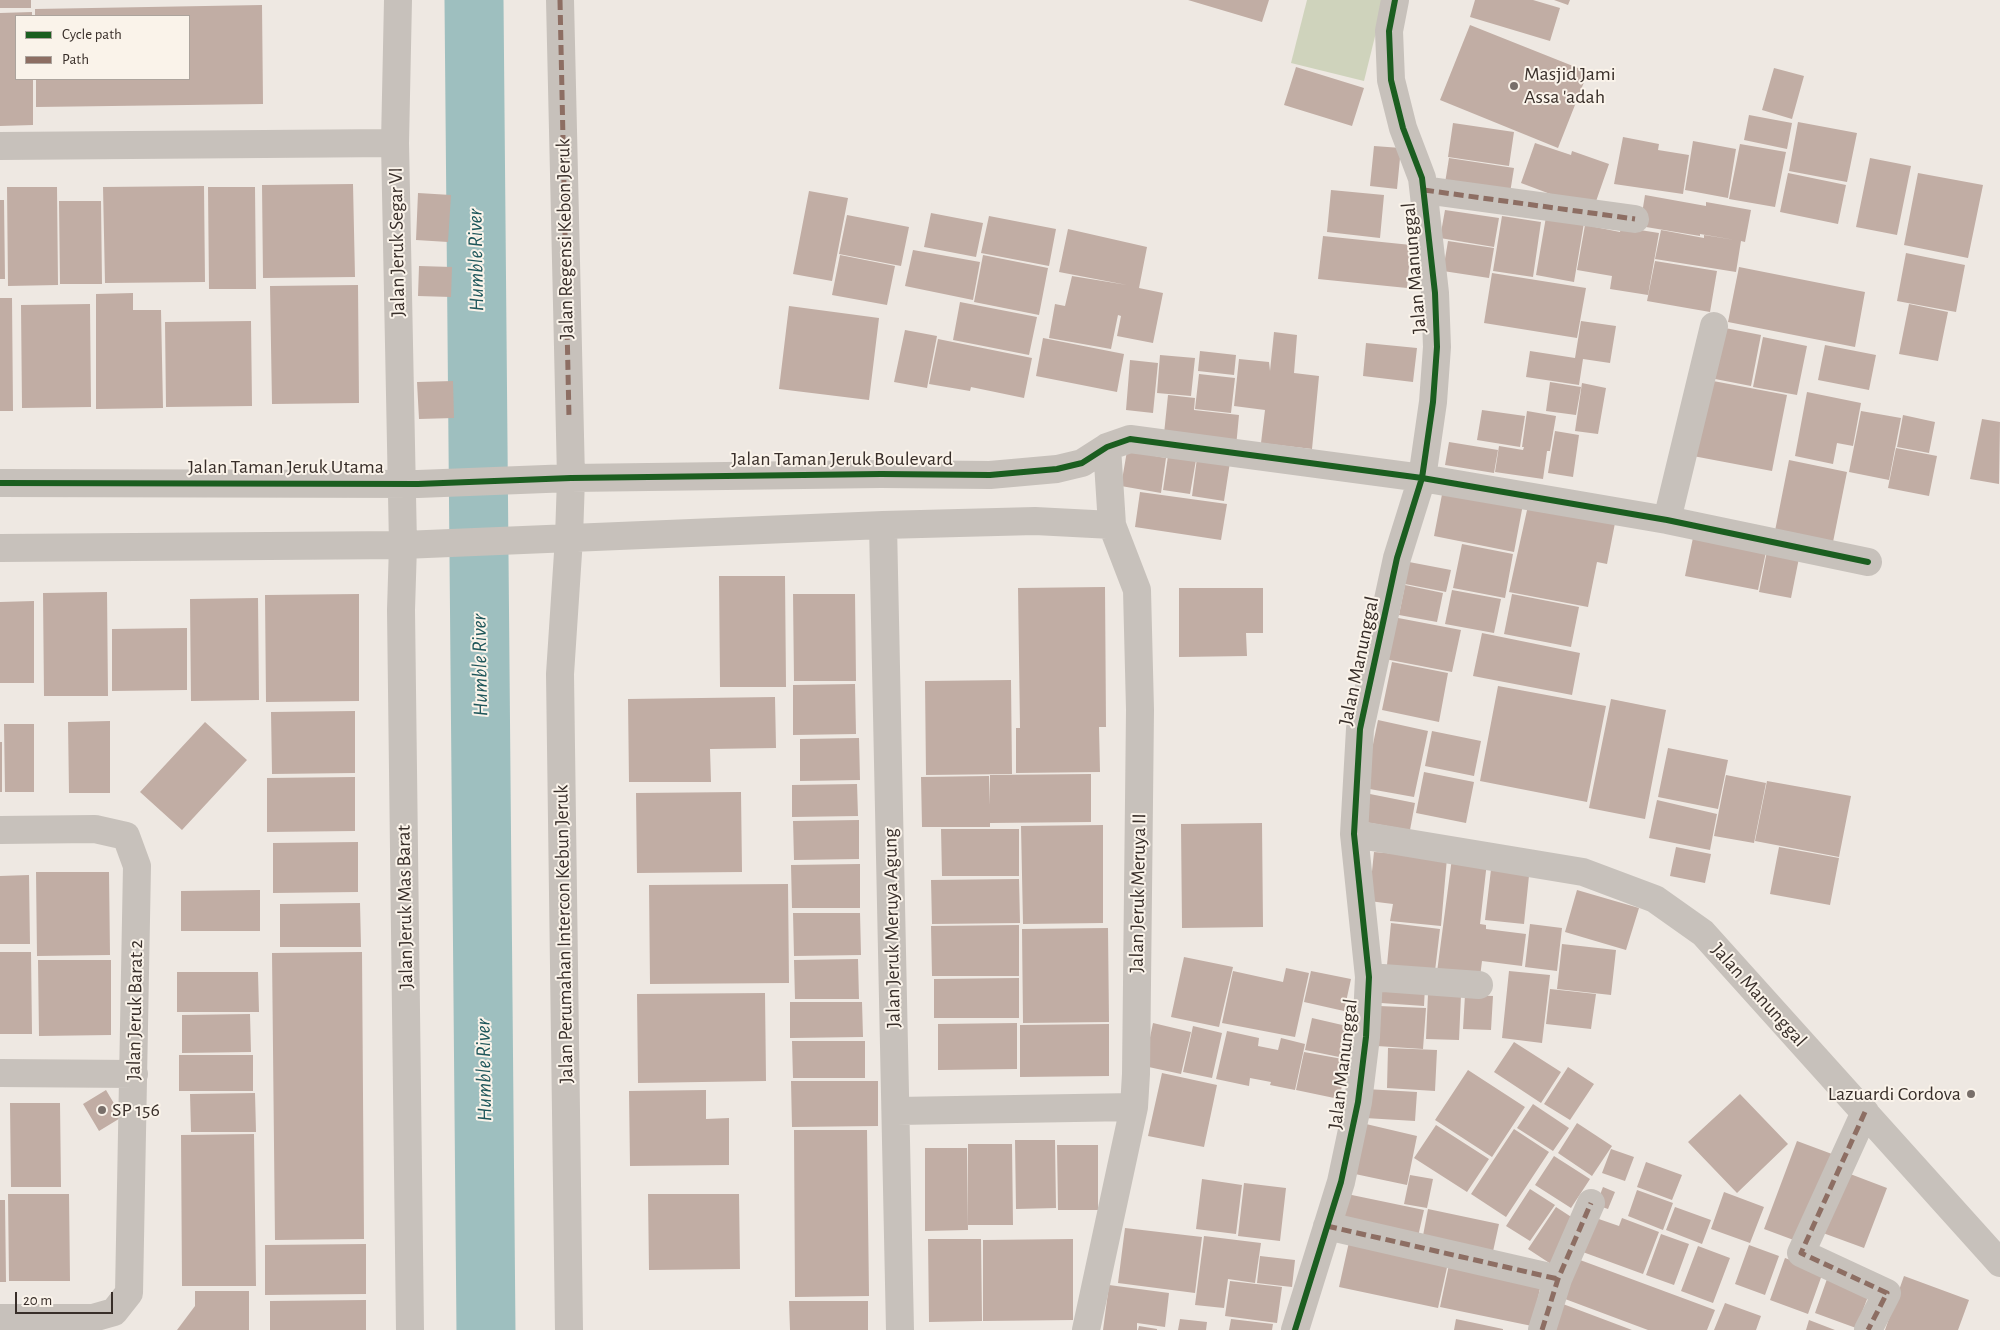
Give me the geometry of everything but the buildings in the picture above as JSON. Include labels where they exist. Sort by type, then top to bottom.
[{"type":"street","name":"Jalan Jeruk Segar VI","points":[[398,0],[396,143],[413,484]]},
{"type":"street","name":"Jalan Regensi Kebon Jeruk","points":[[560,0],[571,478],[569,538]]},
{"type":"street","name":"Jalan Manunggal","points":[[1295,1330],[1341,1182],[1358,1102],[1366,1037],[1368,977],[1354,834],[1360,729],[1397,558],[1422,478],[1433,402],[1437,347],[1435,293],[1422,178],[1404,128],[1391,80],[1389,31],[1395,0]]},
{"type":"street","points":[[0,146],[396,143]]},
{"type":"street","points":[[1424,190],[1635,220]]},
{"type":"street","points":[[1667,520],[1714,326]]},
{"type":"street","name":"Jalan Taman Jeruk Boulevard","points":[[571,478],[881,474],[990,475],[1057,469],[1082,463],[1107,447],[1130,439],[1422,478],[1667,520],[1868,562]]},
{"type":"street","name":"Jalan Jeruk Meruya II","points":[[1086,1330],[1134,1107],[1136,1074],[1140,720],[1137,590],[1112,525],[1107,447]]},
{"type":"street","name":"Jalan Taman Jeruk Utama","points":[[0,484],[413,484],[571,478]]},
{"type":"street","name":"Jalan Jeruk Mas Barat","points":[[410,1330],[401,610],[403,545],[413,484]]},
{"type":"street","points":[[0,548],[403,545],[883,525],[1034,521],[1112,525]]},
{"type":"street","name":"Jalan Jeruk Meruya Agung","points":[[883,525],[897,1111],[900,1330]]},
{"type":"street","name":"Jalan Perumahan Intercon Kebun Jeruk","points":[[569,538],[560,674],[569,1330]]},
{"type":"street","name":"Jalan Jeruk Barat 2","points":[[0,830],[95,829],[126,836],[137,866],[129,1293],[114,1312],[94,1318],[0,1318]]},
{"type":"street","name":"Jalan Manunggal","points":[[1354,834],[1583,872],[1655,899],[1703,933],[2000,1263]]},
{"type":"street","points":[[1368,977],[1479,985]]},
{"type":"street","points":[[0,1074],[134,1074]]},
{"type":"street","points":[[897,1111],[1134,1107]]},
{"type":"street","points":[[1865,1112],[1801,1253],[1887,1293],[1868,1330]]},
{"type":"street","points":[[1542,1330],[1558,1279],[1591,1203]]},
{"type":"street","points":[[1327,1226],[1558,1279]]},
{"type":"green space","points":[[1307,0],[1384,0],[1364,81],[1291,63]]},
{"type":"waterway","name":"Humble River","points":[[474,0],[486,1330]]},
{"type":"marked path","points":[[560,0],[569,418]]},
{"type":"marked path","points":[[1424,190],[1635,219]]},
{"type":"marked path","points":[[1865,1112],[1801,1253],[1887,1293],[1868,1330]]},
{"type":"marked path","points":[[1542,1330],[1558,1279],[1591,1203]]},
{"type":"marked path","points":[[1327,1226],[1558,1279]]},
{"type":"cycle path","points":[[1295,1330],[1341,1182],[1358,1102],[1366,1037],[1369,977],[1354,834],[1360,729],[1397,558],[1422,478],[1433,402],[1437,347],[1435,293],[1422,178],[1403,128],[1391,80],[1389,31],[1395,0]]},
{"type":"cycle path","points":[[0,483],[418,484],[571,478],[881,474],[990,475],[1057,469],[1082,463],[1107,447],[1130,439],[1422,478],[1667,520],[1868,562]]},
{"type":"place","name":"Masjid Jami Assa 'adah","points":[[1514,86]]},
{"type":"place","name":"Lazuardi Cordova","points":[[1971,1094]]},
{"type":"place","name":"SP 156","points":[[102,1110]]}]
